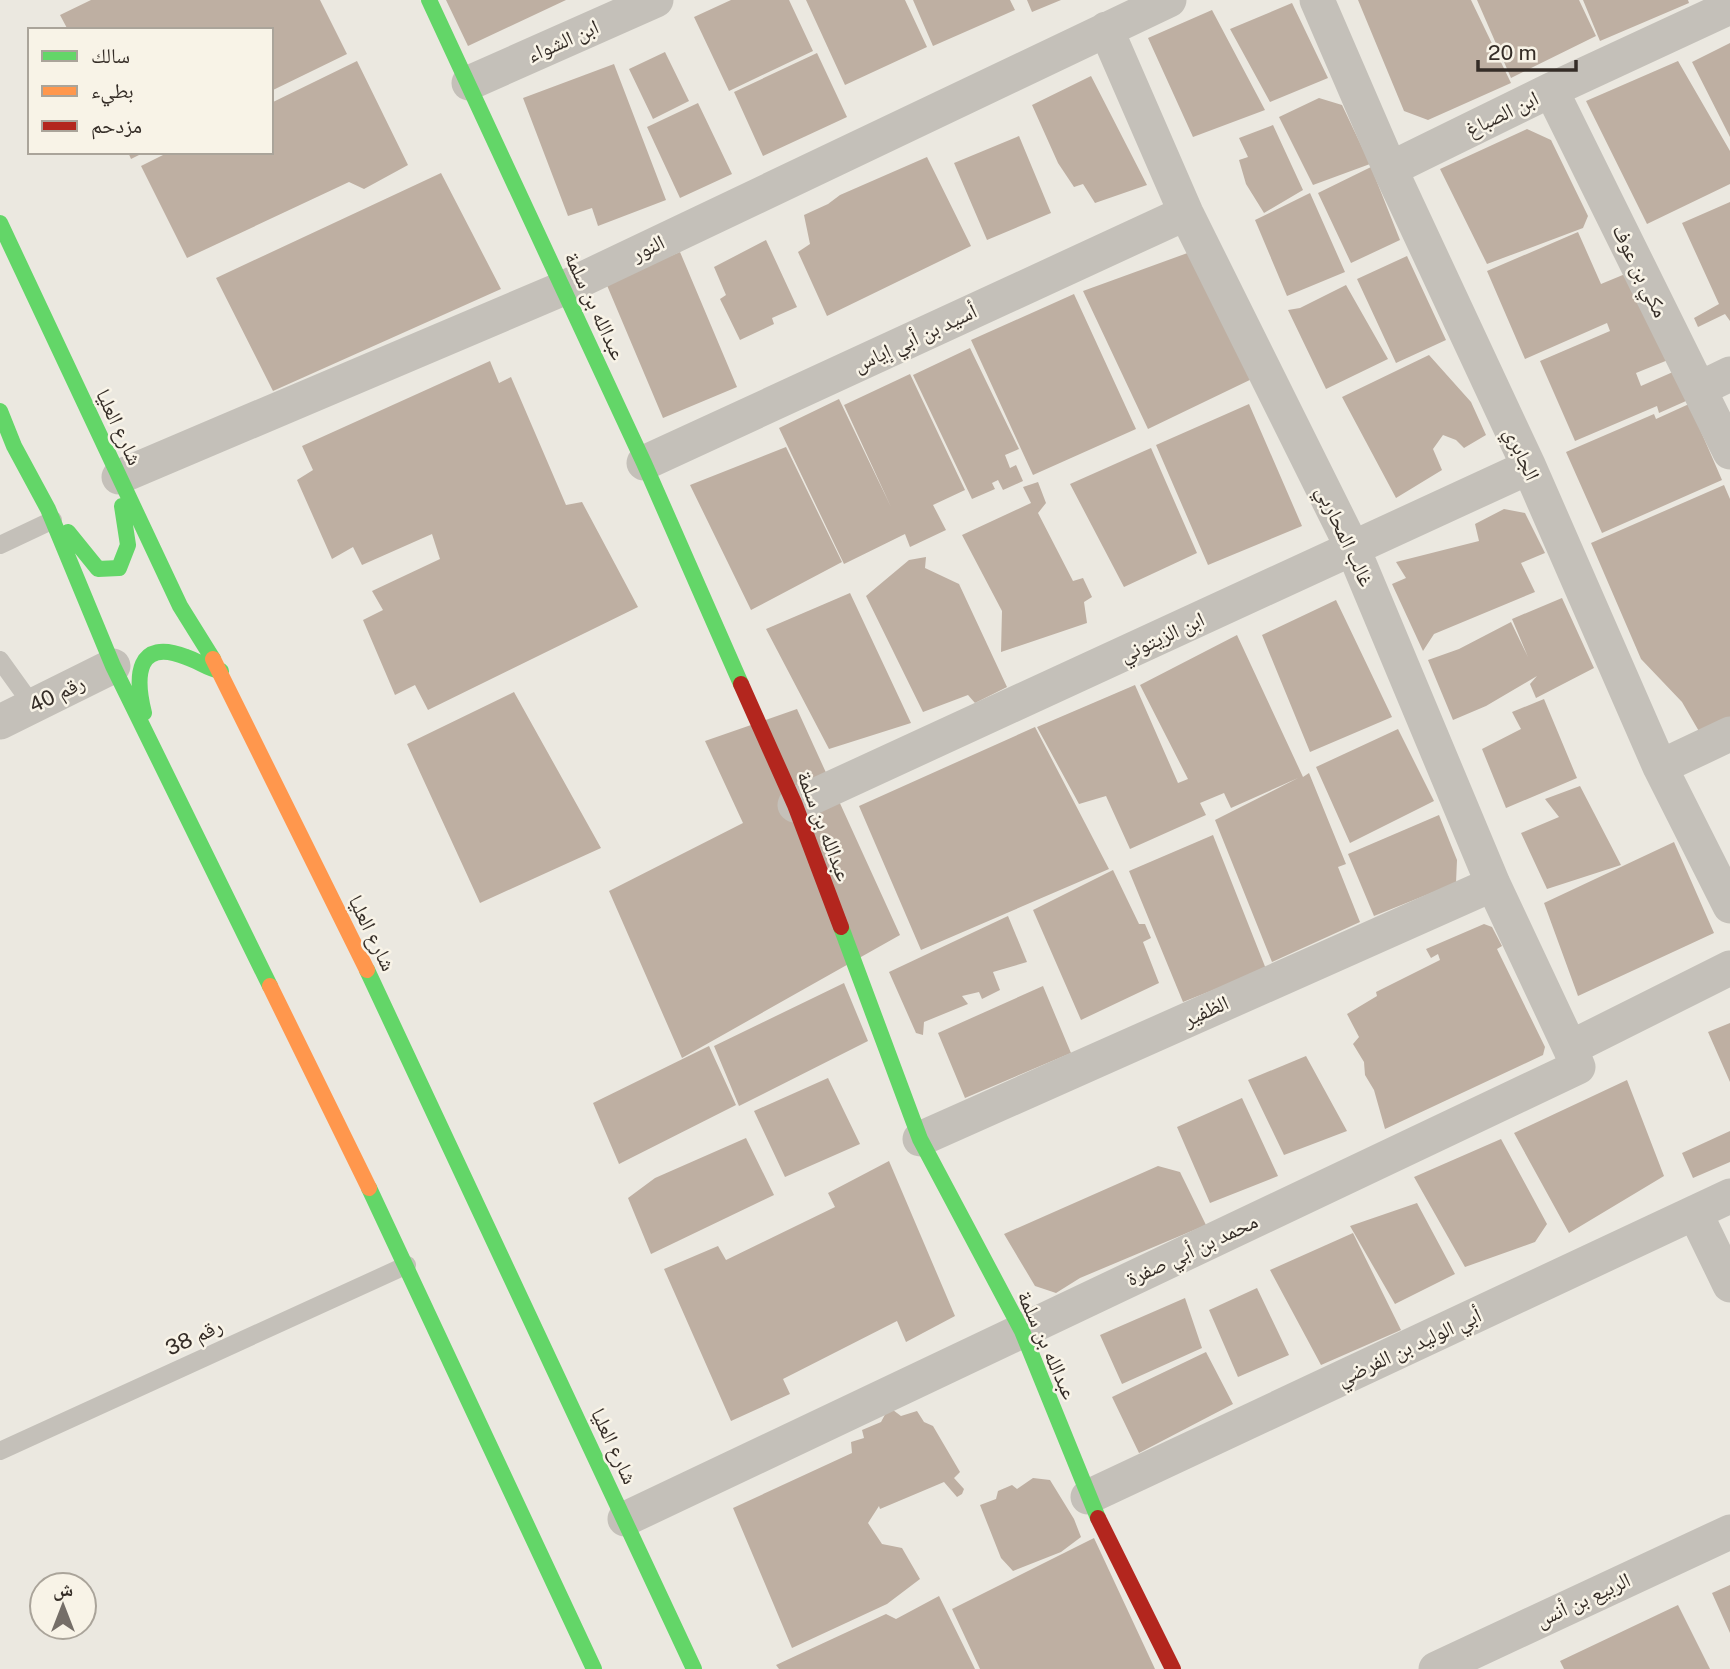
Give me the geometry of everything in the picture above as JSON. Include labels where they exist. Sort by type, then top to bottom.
[{"type":"main road","name":"عبدالله بن سلمة","points":[[429,0],[470,83],[644,463],[795,805],[920,1139],[1022,1331],[1088,1497],[1173,1669]]},
{"type":"main road","name":"شارع العليا","points":[[0,223],[180,607],[221,671],[407,1052],[694,1669]]},
{"type":"main road","points":[[0,411],[7,449],[51,514],[98,569],[119,568],[127,559],[131,544],[124,524],[119,477]]},
{"type":"main road","points":[[51,514],[113,666],[407,1265],[594,1669]]},
{"type":"main road","points":[[155,751],[136,677],[141,660],[152,653],[181,655],[203,670],[221,671]]},
{"type":"street","name":"ابن الشواء","points":[[470,83],[656,0]]},
{"type":"street","name":"النور","points":[[119,477],[564,288],[1169,0]]},
{"type":"street","name":"الجابري","points":[[1317,0],[1390,169],[1529,467],[1660,767],[1730,906]]},
{"type":"street","name":"ابن الصباغ","points":[[1390,169],[1730,7]]},
{"type":"street","name":"غالب المحاربي","points":[[1106,29],[1186,212],[1353,550],[1493,884],[1570,1048]]},
{"type":"street","name":"مكي بن عوف","points":[[1551,90],[1730,452]]},
{"type":"street","name":"أسيد بن أبي إياس","points":[[644,463],[1186,212]]},
{"type":"street","points":[[1699,389],[1730,374]]},
{"type":"street","name":"ابن الزيتوني","points":[[795,805],[1529,467]]},
{"type":"street","name":"رقم 40","points":[[0,722],[113,666]]},
{"type":"street","points":[[1660,767],[1730,734]]},
{"type":"street","name":"الظفير","points":[[920,1139],[1493,884]]},
{"type":"street","points":[[1570,1048],[1730,968]]},
{"type":"street","name":"محمد بن أبي صفرة","points":[[625,1519],[1578,1067],[1570,1048]]},
{"type":"street","name":"أبي الوليد بن الفرضي","points":[[1088,1497],[1730,1196]]},
{"type":"street","points":[[1695,1213],[1730,1285]]},
{"type":"street","name":"الربيع بن أنس","points":[[1436,1669],[1730,1532]]},
{"type":"lane","points":[[0,545],[51,514]]},
{"type":"lane","points":[[0,660],[33,706]]},
{"type":"lane","name":"رقم 38","points":[[0,1451],[407,1265]]},
{"type":"building","points":[[91,0],[320,0],[347,54],[273,90],[273,28],[67,28],[60,15]]},
{"type":"building","points":[[446,0],[566,0],[468,46]]},
{"type":"building","points":[[731,0],[789,0],[813,51],[729,91],[694,17]]},
{"type":"building","points":[[806,0],[905,0],[927,47],[845,85]]},
{"type":"building","points":[[913,0],[1010,0],[1015,10],[933,46]]},
{"type":"building","points":[[1027,0],[1061,0],[1032,12]]},
{"type":"building","points":[[1358,0],[1471,0],[1511,83],[1428,120],[1404,111]]},
{"type":"building","points":[[1477,0],[1579,0],[1596,36],[1511,78]]},
{"type":"building","points":[[1583,0],[1688,0],[1689,3],[1600,41]]},
{"type":"building","points":[[1292,3],[1328,78],[1270,102],[1230,29]]},
{"type":"building","points":[[1212,10],[1265,110],[1193,137],[1148,38]]},
{"type":"building","points":[[1730,43],[1730,137],[1692,62]]},
{"type":"building","points":[[665,52],[689,101],[653,119],[629,69]]},
{"type":"building","points":[[817,53],[847,117],[763,156],[734,92]]},
{"type":"building","points":[[357,61],[408,165],[364,189],[349,182],[187,258],[141,166],[165,154],[273,154],[273,102]]},
{"type":"building","points":[[1678,61],[1730,151],[1730,184],[1647,224],[1586,101]]},
{"type":"building","points":[[614,64],[666,200],[598,226],[592,208],[568,216],[523,98]]},
{"type":"building","points":[[1091,76],[1147,185],[1095,203],[1083,184],[1074,187],[1058,163],[1032,105]]},
{"type":"building","points":[[1319,98],[1342,105],[1370,164],[1313,185],[1279,117]]},
{"type":"building","points":[[698,103],[732,174],[680,198],[647,127]]},
{"type":"building","points":[[1273,125],[1303,190],[1264,213],[1246,184],[1239,160],[1248,157],[1239,138]]},
{"type":"building","points":[[1527,129],[1551,140],[1588,216],[1583,228],[1487,264],[1440,169]]},
{"type":"building","points":[[1019,136],[1051,213],[987,240],[954,163]]},
{"type":"building","points":[[927,157],[971,246],[827,316],[798,252],[810,244],[804,215],[840,195]]},
{"type":"building","points":[[1371,167],[1400,240],[1351,263],[1318,193]]},
{"type":"building","points":[[441,173],[501,289],[273,391],[216,278]]},
{"type":"building","points":[[1310,193],[1345,272],[1287,296],[1255,220]]},
{"type":"building","points":[[1730,202],[1730,321],[1725,314],[1698,327],[1694,318],[1719,304],[1682,223]]},
{"type":"building","points":[[1578,232],[1601,284],[1630,272],[1668,360],[1636,373],[1641,386],[1682,368],[1695,397],[1659,413],[1657,406],[1575,441],[1540,361],[1610,331],[1607,323],[1525,359],[1487,271]]},
{"type":"building","points":[[766,240],[797,307],[772,318],[774,324],[740,340],[720,299],[726,295],[714,267]]},
{"type":"building","points":[[1193,251],[1256,377],[1148,429],[1083,291]]},
{"type":"building","points":[[680,252],[737,387],[663,418],[606,283]]},
{"type":"building","points":[[1407,256],[1446,340],[1396,363],[1357,279]]},
{"type":"building","points":[[1346,285],[1388,359],[1326,389],[1288,310],[1300,308]]},
{"type":"building","points":[[1074,294],[1136,429],[1033,475],[971,340]]},
{"type":"building","points":[[970,348],[1019,449],[1005,455],[1010,468],[1016,465],[1023,481],[1003,490],[998,480],[992,483],[995,489],[972,499],[913,375]]},
{"type":"building","points":[[1429,355],[1471,402],[1486,435],[1464,448],[1456,440],[1443,435],[1433,449],[1442,470],[1396,498],[1342,397]]},
{"type":"building","points":[[490,361],[499,383],[511,377],[566,505],[582,502],[638,607],[428,710],[415,685],[395,695],[363,620],[383,610],[372,591],[440,559],[432,534],[362,565],[353,547],[332,559],[297,480],[313,470],[302,446]]},
{"type":"building","points":[[910,374],[965,490],[933,505],[946,530],[910,547],[905,534],[844,564],[779,428],[839,399],[891,507],[844,405]]},
{"type":"building","points":[[1249,404],[1302,526],[1208,565],[1156,445]]},
{"type":"building","points":[[1689,404],[1722,480],[1602,533],[1566,452],[1654,414],[1656,419]]},
{"type":"building","points":[[786,447],[842,562],[751,610],[690,485]]},
{"type":"building","points":[[1151,448],[1197,553],[1124,587],[1070,484]]},
{"type":"building","points":[[1038,482],[1046,503],[1038,513],[1073,581],[1083,578],[1092,597],[1084,602],[1087,623],[1001,652],[1002,611],[962,535],[1031,503],[1023,487]]},
{"type":"building","points":[[1724,485],[1730,499],[1730,719],[1700,733],[1682,702],[1641,659],[1591,543]]},
{"type":"building","points":[[1504,509],[1525,513],[1545,553],[1521,563],[1535,592],[1434,634],[1423,651],[1392,584],[1406,578],[1396,562],[1479,541],[1475,524]]},
{"type":"building","points":[[926,557],[925,568],[959,584],[1007,687],[975,703],[968,695],[923,712],[866,596],[909,560]]},
{"type":"building","points":[[850,593],[911,723],[829,749],[766,629]]},
{"type":"building","points":[[1562,598],[1594,668],[1536,698],[1530,684],[1537,676],[1486,706],[1453,720],[1428,660],[1459,649],[1511,622],[1528,657],[1512,619]]},
{"type":"building","points":[[1336,600],[1392,717],[1310,752],[1262,635]]},
{"type":"building","points":[[1237,635],[1303,777],[1309,773],[1346,864],[1338,867],[1360,922],[1272,962],[1215,820],[1298,778],[1231,808],[1224,793],[1200,803],[1206,815],[1130,849],[1106,796],[1079,804],[1037,727],[1135,685],[1178,783],[1188,779],[1140,685]]},
{"type":"building","points":[[514,692],[601,848],[480,903],[407,744]]},
{"type":"building","points":[[1544,699],[1577,778],[1506,808],[1482,749],[1521,729],[1512,712]]},
{"type":"building","points":[[797,709],[900,935],[682,1058],[609,891],[743,823],[705,741]]},
{"type":"building","points":[[1035,727],[1109,869],[921,950],[859,806]]},
{"type":"building","points":[[1398,729],[1434,801],[1350,843],[1316,767]]},
{"type":"building","points":[[1580,786],[1621,865],[1547,889],[1521,833],[1559,817],[1545,799]]},
{"type":"building","points":[[1439,815],[1457,860],[1456,883],[1374,916],[1348,854]]},
{"type":"building","points":[[1213,835],[1266,969],[1183,1002],[1129,871]]},
{"type":"building","points":[[1674,842],[1714,933],[1578,996],[1544,903]]},
{"type":"building","points":[[1113,870],[1139,924],[1145,924],[1151,938],[1143,942],[1159,983],[1081,1020],[1033,910]]},
{"type":"building","points":[[1008,916],[1027,962],[993,972],[1000,990],[982,999],[979,992],[962,996],[968,1004],[924,1022],[923,1035],[916,1033],[889,972]]},
{"type":"building","points":[[1484,924],[1492,927],[1502,946],[1497,949],[1545,1047],[1543,1055],[1385,1129],[1374,1090],[1365,1075],[1364,1062],[1353,1044],[1359,1037],[1347,1014],[1377,996],[1376,992],[1440,960],[1438,954],[1431,958],[1426,949]]},
{"type":"building","points":[[844,983],[868,1041],[739,1106],[714,1046]]},
{"type":"building","points":[[1043,986],[1071,1053],[965,1098],[938,1033]]},
{"type":"building","points":[[1730,1023],[1730,1082],[1708,1032]]},
{"type":"building","points":[[709,1046],[736,1105],[619,1164],[593,1103]]},
{"type":"building","points":[[1306,1056],[1347,1131],[1284,1155],[1248,1080]]},
{"type":"building","points":[[828,1078],[860,1144],[785,1177],[754,1111]]},
{"type":"building","points":[[1627,1080],[1664,1176],[1569,1233],[1514,1133]]},
{"type":"building","points":[[1242,1098],[1278,1176],[1210,1203],[1177,1127]]},
{"type":"building","points":[[1730,1131],[1730,1162],[1693,1178],[1682,1153]]},
{"type":"building","points":[[746,1138],[774,1195],[651,1254],[628,1198],[655,1178]]},
{"type":"building","points":[[1501,1139],[1547,1224],[1535,1242],[1465,1267],[1414,1177]]},
{"type":"building","points":[[889,1161],[955,1316],[906,1342],[897,1321],[783,1379],[790,1394],[731,1421],[664,1269],[718,1246],[726,1260],[835,1207],[828,1193]]},
{"type":"building","points":[[1158,1166],[1180,1172],[1206,1225],[1080,1278],[1056,1293],[1035,1286],[1004,1234]]},
{"type":"building","points":[[1417,1203],[1455,1274],[1395,1304],[1350,1226]]},
{"type":"building","points":[[1353,1233],[1401,1330],[1321,1365],[1270,1270]]},
{"type":"building","points":[[1257,1288],[1289,1355],[1238,1377],[1209,1310]]},
{"type":"building","points":[[1185,1298],[1202,1348],[1122,1384],[1100,1335]]},
{"type":"building","points":[[1206,1352],[1233,1404],[1139,1453],[1112,1397]]},
{"type":"building","points":[[889,1407],[901,1416],[917,1411],[924,1422],[933,1426],[960,1472],[954,1478],[964,1489],[962,1494],[957,1497],[944,1482],[880,1509],[879,1506],[868,1523],[882,1544],[902,1548],[920,1579],[887,1604],[792,1648],[733,1508],[852,1453],[851,1442],[864,1438],[862,1430],[881,1422]]},
{"type":"building","points":[[1033,1478],[1050,1480],[1074,1519],[1081,1537],[1061,1552],[1013,1571],[1001,1558],[980,1505],[996,1499],[998,1491],[1012,1485],[1017,1489]]},
{"type":"building","points":[[1094,1538],[1155,1669],[980,1669],[952,1609]]},
{"type":"building","points":[[1730,1585],[1730,1633],[1712,1593]]},
{"type":"building","points":[[939,1596],[975,1669],[779,1669],[776,1665],[886,1614],[896,1619]]},
{"type":"building","points":[[1678,1605],[1710,1669],[1564,1669],[1560,1661]]},
{"type":"traffic: fast","points":[[429,0],[644,463],[741,684]]},
{"type":"traffic: fast","points":[[0,223],[180,606],[213,659]]},
{"type":"traffic: fast","points":[[0,411],[14,446],[48,509],[113,666],[270,986]]},
{"type":"traffic: fast","points":[[68,532],[98,569],[119,568],[128,545],[122,506]]},
{"type":"traffic: fast","points":[[144,713],[140,674],[148,656],[157,652],[169,652],[221,671]]},
{"type":"traffic: fast","points":[[841,927],[920,1139],[1022,1331],[1098,1518]]},
{"type":"traffic: fast","points":[[367,970],[694,1669]]},
{"type":"traffic: fast","points":[[369,1188],[594,1669]]},
{"type":"traffic: slow","points":[[213,659],[367,970]]},
{"type":"traffic: slow","points":[[270,986],[369,1188]]},
{"type":"traffic: jam","points":[[741,684],[795,805],[841,927]]},
{"type":"traffic: jam","points":[[1098,1518],[1173,1669]]}]
